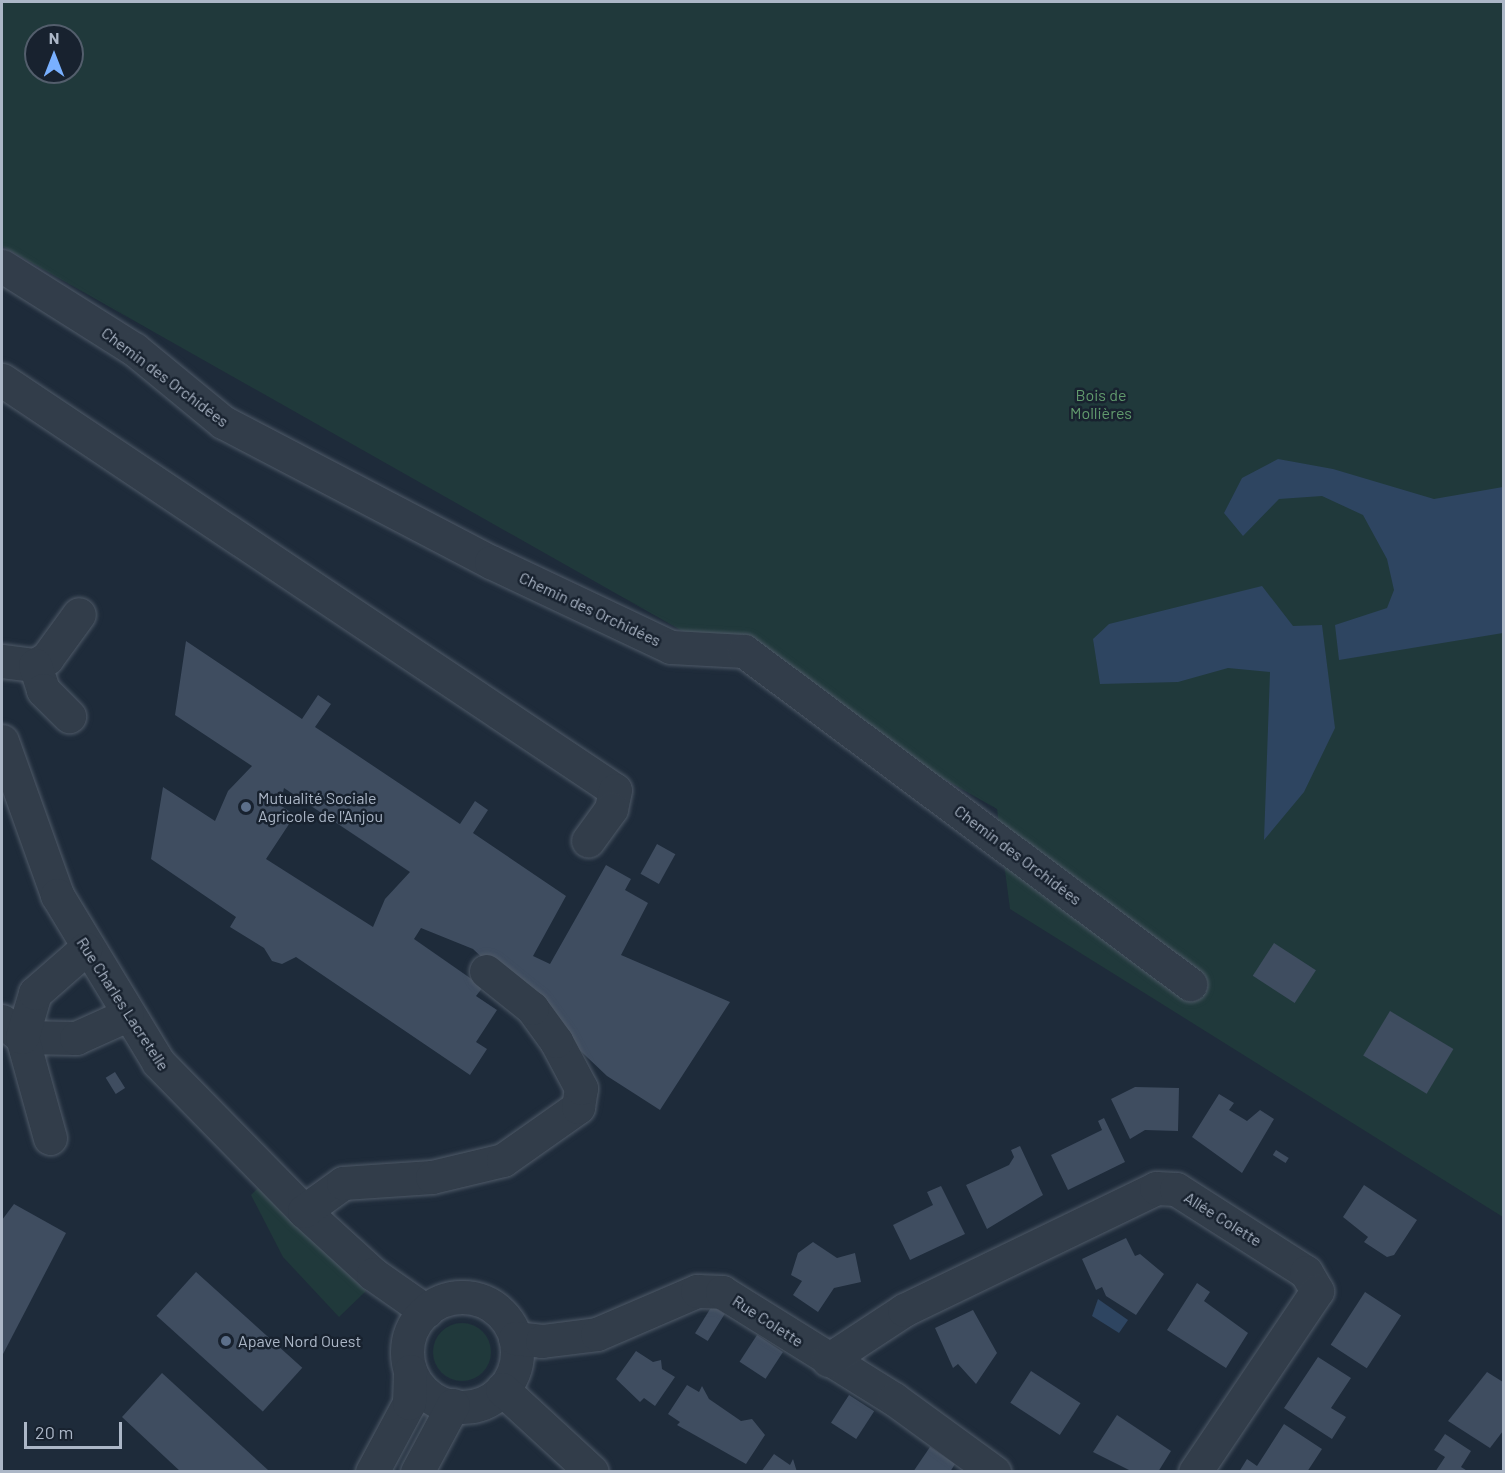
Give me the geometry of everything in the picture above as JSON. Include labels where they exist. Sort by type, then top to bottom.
[{"type":"street","name":"Chemin des Orchidées","points":[[2,266],[134,349],[223,423],[491,562],[671,647],[744,651],[1190,984]]},
{"type":"street","points":[[2,380],[615,790],[611,809],[588,841]]},
{"type":"street","points":[[2,661],[34,665],[47,658],[79,614]]},
{"type":"street","points":[[34,665],[43,690],[69,716]]},
{"type":"street","name":"Rue Charles Lacretelle","points":[[2,741],[57,895],[85,949],[158,1062],[230,1142],[304,1211],[373,1274],[426,1311]]},
{"type":"street","points":[[12,1029],[34,993],[85,949]]},
{"type":"street","points":[[304,1211],[343,1183],[432,1177],[503,1160],[578,1107],[581,1088],[556,1041],[532,1008],[486,971]]},
{"type":"street","points":[[12,1029],[76,1038],[128,1015]]},
{"type":"street","points":[[12,1029],[50,1138]]},
{"type":"street","name":"Allée Colette","points":[[828,1360],[904,1310],[1156,1188],[1176,1189],[1306,1272],[1317,1290],[1195,1472]]},
{"type":"street","name":"Rue Colette","points":[[515,1338],[542,1341],[597,1334],[709,1288],[739,1301],[828,1360],[894,1399],[994,1472]]},
{"type":"street","points":[[372,1472],[409,1403],[408,1338],[426,1311],[448,1299],[478,1300],[503,1316],[515,1338],[514,1367],[502,1389],[480,1403],[453,1405],[427,1394],[410,1371]]},
{"type":"street","points":[[502,1389],[592,1472]]},
{"type":"street","points":[[417,1472],[453,1405]]},
{"type":"green space","name":"Bois de Mollières","points":[[2,2],[1503,2],[1503,1217],[1010,909],[997,809],[2,246]]},
{"type":"green space","points":[[258,1188],[366,1291],[339,1317],[283,1257],[251,1195]]},
{"type":"green space","points":[[456,1323],[468,1323],[483,1331],[491,1346],[491,1358],[483,1373],[468,1381],[456,1381],[441,1373],[433,1358],[433,1346],[441,1331]]},
{"type":"water","points":[[1278,459],[1333,469],[1434,499],[1503,487],[1503,633],[1339,660],[1335,625],[1387,608],[1394,590],[1387,559],[1363,515],[1322,496],[1279,499],[1243,536],[1224,513],[1242,478]]},
{"type":"water","points":[[1262,586],[1293,626],[1322,625],[1335,728],[1304,792],[1264,840],[1270,672],[1228,668],[1178,682],[1100,684],[1093,639],[1109,624]]},
{"type":"water","points":[[1098,1299],[1128,1320],[1119,1333],[1092,1316]]},
{"type":"building","points":[[186,641],[302,719],[318,695],[331,704],[315,727],[460,824],[475,801],[488,810],[473,833],[566,896],[533,956],[550,964],[606,865],[631,879],[625,890],[648,903],[621,955],[730,1002],[660,1110],[607,1076],[473,949],[421,928],[414,939],[483,987],[476,996],[497,1010],[476,1042],[487,1049],[470,1075],[296,957],[282,964],[272,961],[264,948],[230,927],[236,917],[151,859],[163,787],[215,821],[228,791],[252,766],[175,715]],"holes":[[[284,788],[410,872],[385,899],[373,927],[266,859],[295,815],[280,805]]]},
{"type":"building","points":[[657,844],[675,854],[659,884],[641,874]]},
{"type":"building","points":[[1274,943],[1316,970],[1295,1003],[1253,976]]},
{"type":"building","points":[[1390,1011],[1453,1049],[1427,1094],[1363,1056]]},
{"type":"building","points":[[115,1072],[125,1088],[116,1094],[106,1078]]},
{"type":"building","points":[[1135,1087],[1179,1088],[1178,1131],[1145,1130],[1130,1139],[1111,1099]]},
{"type":"building","points":[[1219,1094],[1234,1103],[1229,1110],[1247,1121],[1260,1110],[1274,1119],[1242,1173],[1192,1137]]},
{"type":"building","points":[[1104,1118],[1125,1162],[1068,1190],[1051,1155],[1102,1130],[1098,1121]]},
{"type":"building","points":[[1020,1146],[1043,1195],[987,1229],[966,1185],[1009,1165],[1014,1157],[1011,1150]]},
{"type":"building","points":[[1276,1150],[1289,1158],[1286,1163],[1273,1155]]},
{"type":"building","points":[[1364,1185],[1417,1220],[1394,1255],[1387,1257],[1364,1242],[1368,1237],[1343,1217]]},
{"type":"building","points":[[941,1186],[965,1234],[910,1260],[893,1225],[933,1205],[927,1192]]},
{"type":"building","points":[[14,1204],[66,1233],[2,1356],[2,1220]]},
{"type":"building","points":[[1126,1238],[1135,1256],[1140,1254],[1164,1274],[1136,1315],[1106,1296],[1102,1287],[1096,1290],[1082,1259]]},
{"type":"building","points":[[813,1242],[837,1258],[855,1253],[861,1282],[834,1288],[818,1312],[793,1295],[802,1281],[791,1275],[798,1253]]},
{"type":"building","points":[[196,1272],[302,1368],[263,1412],[157,1316]]},
{"type":"building","points":[[1197,1283],[1210,1292],[1204,1301],[1248,1333],[1226,1368],[1167,1330]]},
{"type":"building","points":[[1365,1292],[1401,1315],[1367,1368],[1331,1345]]},
{"type":"building","points":[[712,1306],[725,1314],[708,1341],[695,1333]]},
{"type":"building","points":[[973,1310],[997,1353],[976,1384],[958,1364],[953,1368],[935,1328]]},
{"type":"building","points":[[757,1335],[783,1352],[766,1379],[740,1362]]},
{"type":"building","points":[[636,1351],[653,1362],[661,1360],[662,1369],[675,1377],[655,1406],[644,1398],[640,1402],[616,1379]]},
{"type":"building","points":[[1318,1357],[1351,1378],[1331,1408],[1346,1417],[1332,1439],[1284,1408]]},
{"type":"building","points":[[1031,1371],[1080,1403],[1060,1435],[1010,1403]]},
{"type":"building","points":[[1487,1372],[1503,1382],[1503,1431],[1490,1448],[1448,1421]]},
{"type":"building","points":[[162,1373],[268,1470],[266,1472],[181,1472],[122,1417]]},
{"type":"building","points":[[687,1385],[699,1392],[702,1386],[709,1399],[741,1421],[752,1419],[765,1435],[746,1464],[677,1425],[680,1422],[668,1414]]},
{"type":"building","points":[[849,1395],[874,1411],[856,1439],[831,1423]]},
{"type":"building","points":[[1117,1415],[1171,1451],[1158,1472],[1133,1472],[1093,1452]]},
{"type":"building","points":[[1284,1424],[1322,1449],[1307,1472],[1239,1472],[1247,1459],[1257,1466]]},
{"type":"building","points":[[1445,1434],[1471,1451],[1461,1467],[1469,1472],[1435,1472],[1445,1457],[1434,1450]]},
{"type":"building","points":[[930,1447],[955,1464],[950,1472],[913,1472]]},
{"type":"building","points":[[774,1454],[790,1465],[793,1459],[797,1472],[761,1472]]},
{"type":"place","name":"Mutualité Sociale Agricole de l'Anjou","points":[[246,807]]},
{"type":"place","name":"Apave Nord Ouest","points":[[226,1341]]}]
